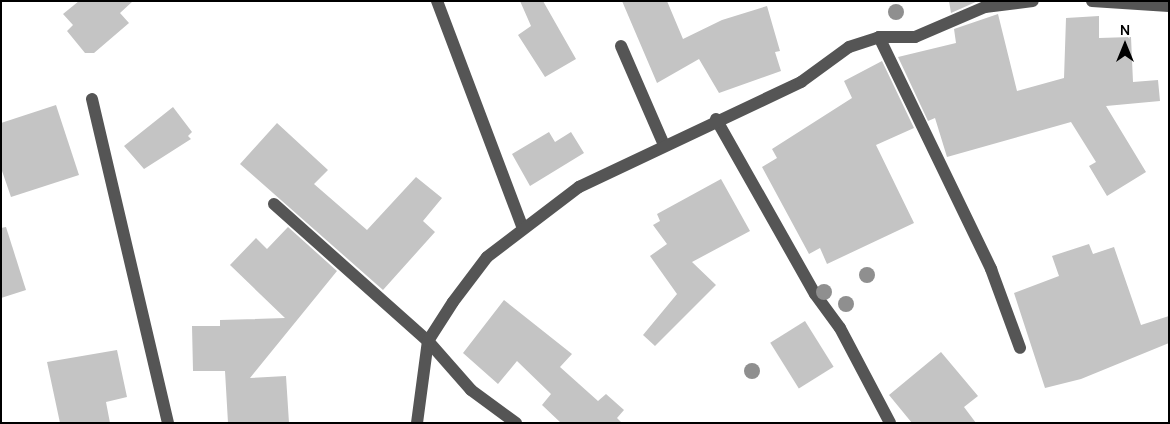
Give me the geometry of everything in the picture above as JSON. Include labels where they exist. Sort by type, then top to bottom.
[{"type":"street","points":[[438,1],[524,228]]},
{"type":"street","points":[[416,423],[428,341],[487,257],[579,187],[716,118],[800,82],[842,51],[878,37],[916,37],[985,7],[1033,1]]},
{"type":"street","points":[[1092,1],[1169,6]]},
{"type":"street","points":[[878,37],[991,269],[1020,348]]},
{"type":"street","points":[[621,46],[664,145]]},
{"type":"street","points":[[92,98],[168,423]]},
{"type":"street","points":[[716,118],[815,294],[840,328],[890,423]]},
{"type":"street","points":[[274,204],[428,341],[471,390],[516,423]]},
{"type":"building","points":[[79,1],[133,1],[120,13],[129,23],[94,53],[85,53],[67,31],[73,25],[63,14]]},
{"type":"building","points":[[520,1],[543,1],[576,59],[545,77],[518,35],[531,26]]},
{"type":"building","points":[[622,1],[667,1],[683,39],[722,20],[767,6],[780,51],[775,52],[781,71],[719,93],[699,59],[657,83]]},
{"type":"building","points":[[949,1],[978,1],[951,13]]},
{"type":"building","points":[[998,14],[1017,91],[1064,78],[1066,18],[1099,16],[1099,38],[1131,37],[1133,82],[1158,80],[1160,101],[1106,106],[1146,172],[1107,196],[1089,166],[1096,162],[1071,122],[947,157],[935,118],[928,121],[898,57],[956,43],[954,29]]},
{"type":"building","points":[[882,61],[914,128],[876,145],[914,223],[827,264],[820,248],[809,254],[762,167],[777,158],[772,149],[852,98],[844,81]]},
{"type":"building","points":[[56,105],[79,175],[11,197],[1,168],[1,123]]},
{"type":"building","points":[[173,107],[192,132],[188,136],[191,139],[144,169],[124,146]]},
{"type":"building","points":[[277,123],[328,170],[314,184],[367,230],[416,177],[442,198],[423,221],[435,232],[383,290],[240,164]]},
{"type":"building","points":[[549,132],[555,142],[571,132],[584,153],[530,186],[512,154]]},
{"type":"building","points":[[721,179],[750,231],[692,262],[716,285],[655,346],[643,335],[677,294],[650,256],[667,244],[653,225],[660,221],[657,214]]},
{"type":"building","points":[[6,227],[26,290],[1,298],[1,228]]},
{"type":"building","points":[[288,227],[337,271],[250,378],[286,376],[289,423],[228,423],[225,371],[193,371],[192,326],[220,326],[220,320],[285,318],[230,265],[256,238],[267,249]]},
{"type":"building","points":[[1089,244],[1093,254],[1114,247],[1141,325],[1169,316],[1169,343],[1081,379],[1045,388],[1014,293],[1059,276],[1052,256]]},
{"type":"building","points":[[504,300],[572,354],[560,367],[598,401],[606,394],[624,410],[617,418],[622,423],[561,423],[542,405],[551,394],[517,361],[498,384],[463,353]]},
{"type":"building","points":[[805,321],[834,367],[799,389],[770,343]]},
{"type":"building","points":[[117,350],[127,397],[106,402],[110,423],[60,423],[47,362]]},
{"type":"building","points":[[941,352],[978,396],[964,407],[976,423],[912,423],[889,395]]}]
